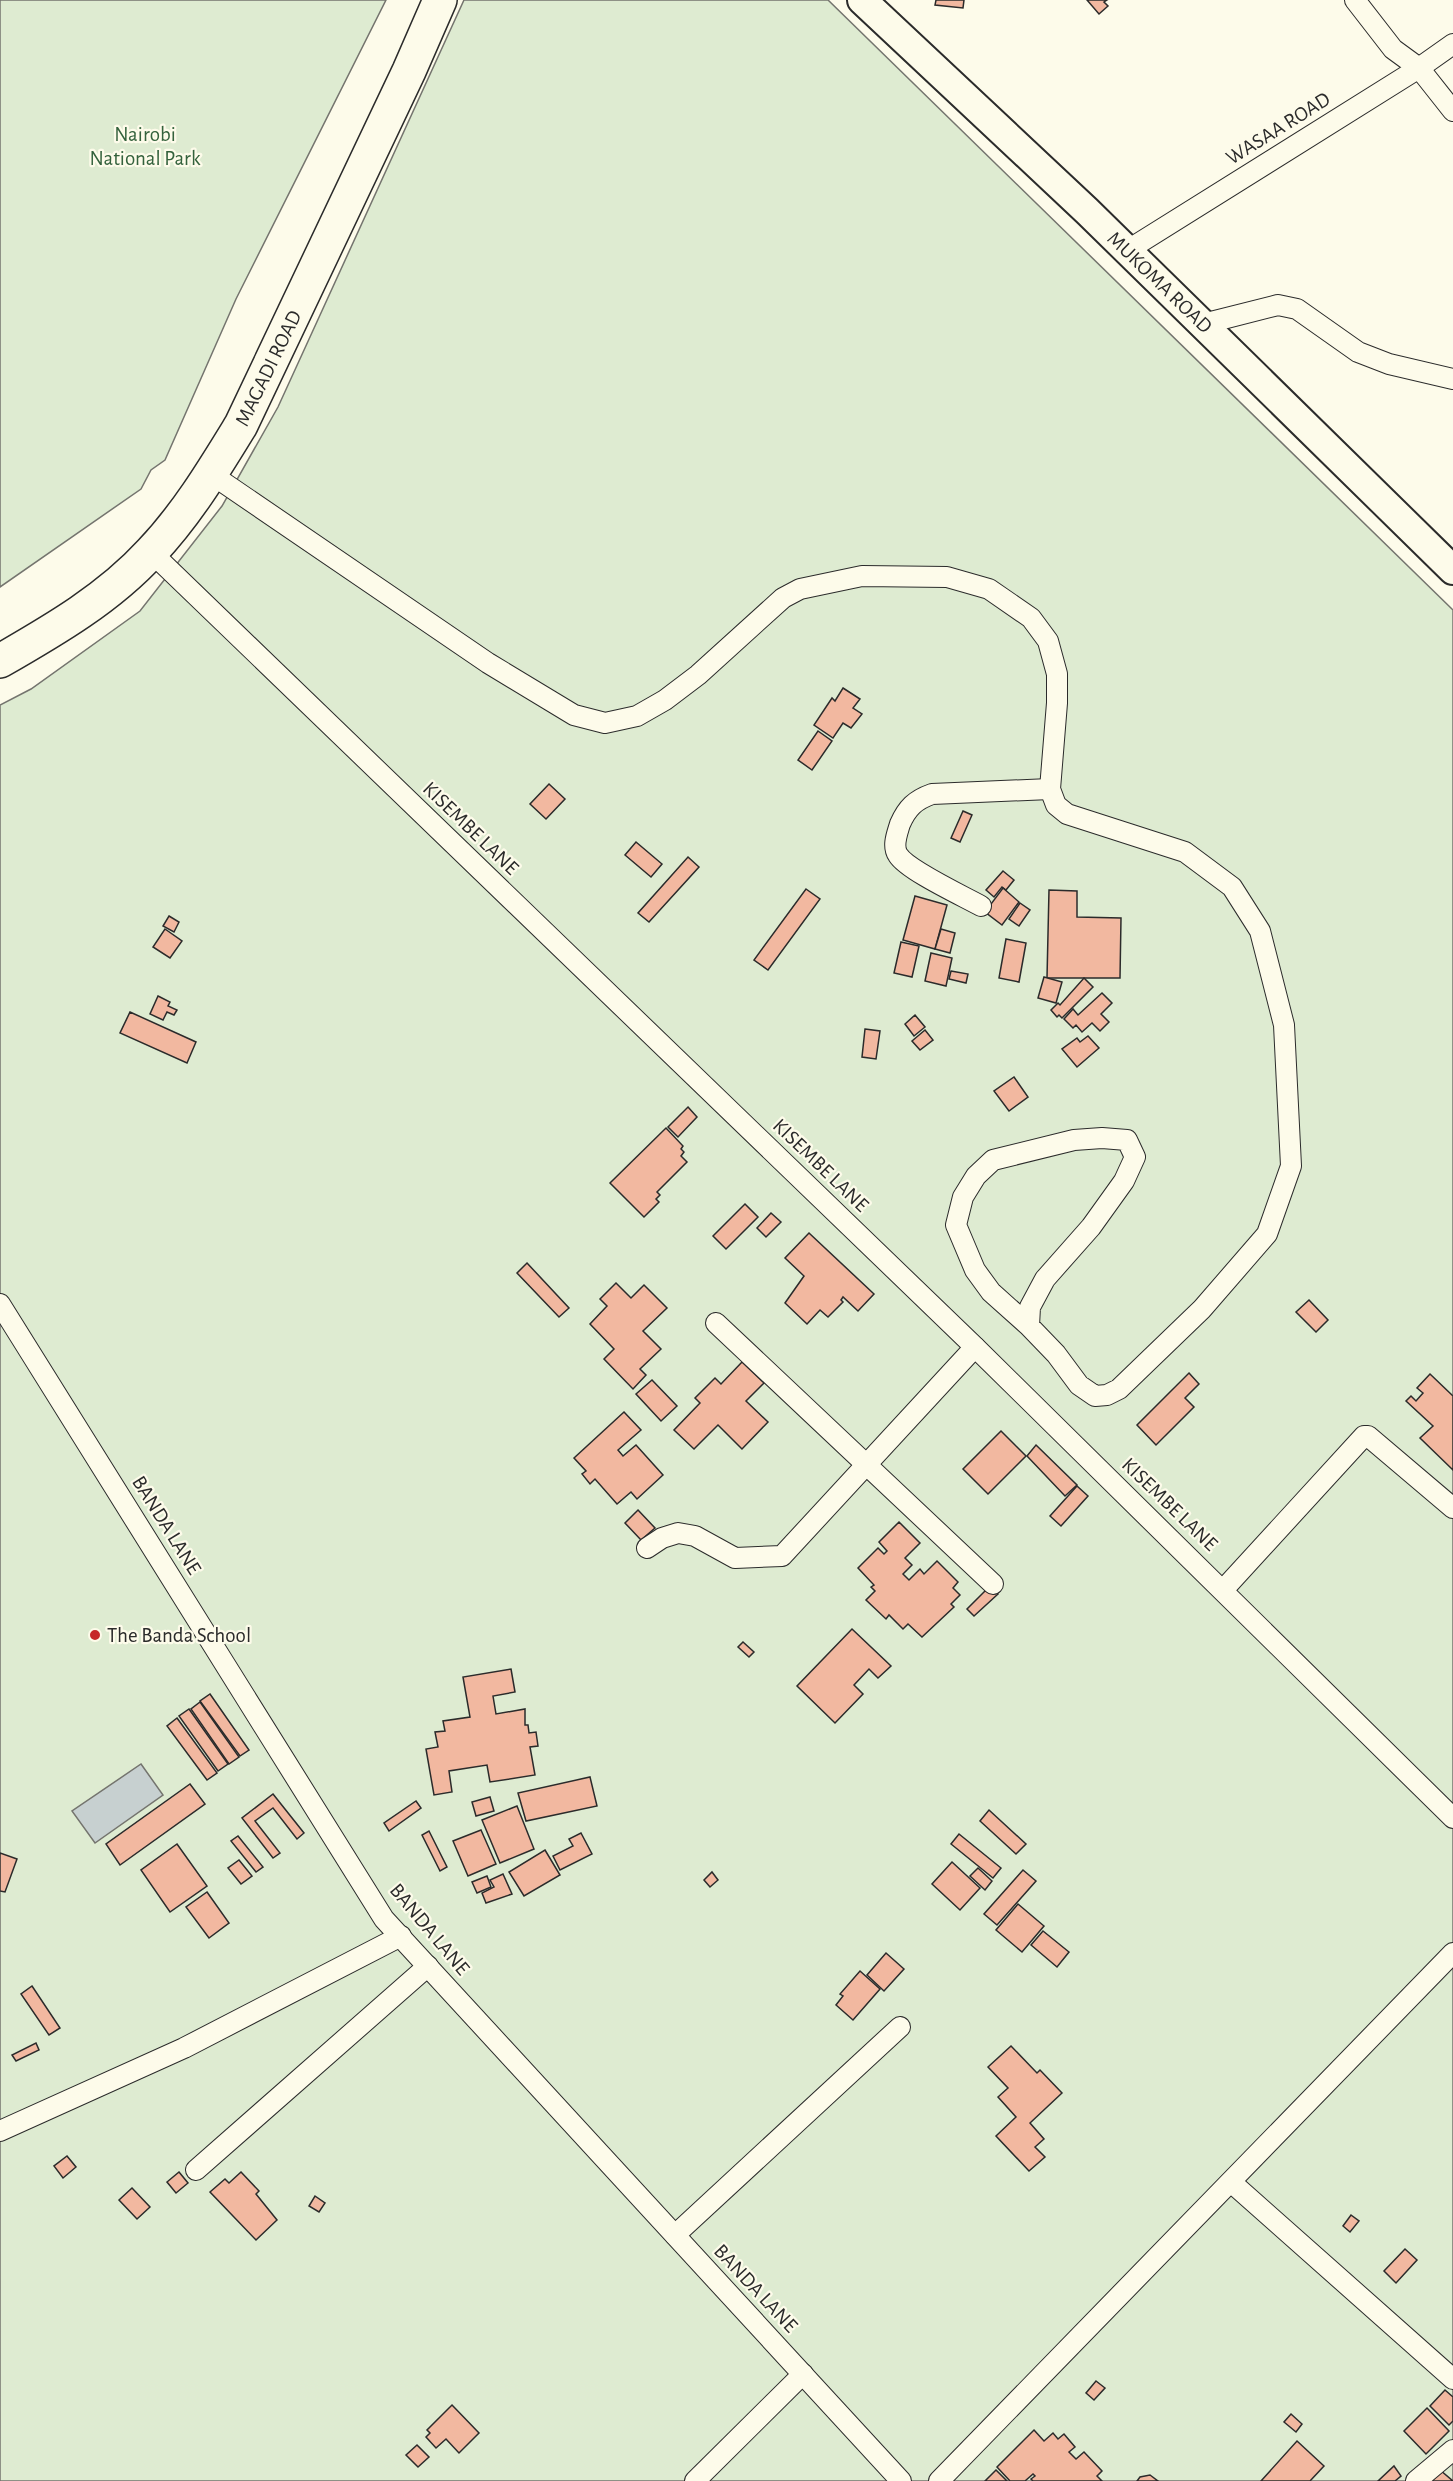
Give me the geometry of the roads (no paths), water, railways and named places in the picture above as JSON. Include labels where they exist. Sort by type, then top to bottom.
[{"type":"highway","name":"MAGADI ROAD","points":[[0,661],[65,624],[113,588],[151,552],[189,507],[211,474],[241,425],[409,71],[440,0]]},
{"type":"street","name":"MUKOMA ROAD","points":[[862,0],[1128,250],[1453,570]]},
{"type":"street","points":[[1354,0],[1393,49],[1419,68],[1453,111]]},
{"type":"street","name":"WASAA ROAD","points":[[1128,250],[1419,68],[1453,44]]},
{"type":"street","points":[[1203,324],[1278,305],[1297,309],[1358,352],[1389,364],[1453,380]]},
{"type":"street","points":[[211,474],[488,663],[574,715],[605,723],[637,716],[665,700],[698,675],[783,598],[800,589],[862,576],[947,577],[989,589],[1031,618],[1048,641],[1057,674],[1050,789],[1056,805],[1067,814],[1185,852],[1232,887],[1260,931],[1284,1025],[1291,1166],[1268,1234],[1202,1309],[1119,1389],[1107,1395],[1095,1396],[1079,1385],[1056,1354],[991,1292],[975,1270],[956,1225],[963,1197],[976,1176],[993,1160],[1074,1140],[1102,1138],[1127,1140],[1135,1157],[1124,1181],[1091,1227],[1045,1279],[1030,1307],[1029,1326]]},
{"type":"street","name":"KISEMBE LANE","points":[[151,552],[975,1347],[1453,1818]]},
{"type":"street","points":[[981,906],[917,870],[898,856],[894,845],[908,808],[919,798],[932,794],[1050,789]]},
{"type":"street","name":"BANDA LANE","points":[[0,1304],[378,1908],[428,1966],[901,2481]]},
{"type":"street","points":[[716,1323],[993,1584]]},
{"type":"street","points":[[647,1548],[662,1538],[678,1533],[694,1536],[735,1558],[782,1556],[975,1347]]},
{"type":"street","points":[[1223,1590],[1364,1436],[1368,1436],[1453,1508]]},
{"type":"street","points":[[0,2131],[184,2048],[401,1936]]},
{"type":"street","points":[[939,2481],[1453,1953]]},
{"type":"street","points":[[196,2170],[428,1966]]},
{"type":"street","points":[[675,2235],[900,2027]]},
{"type":"street","points":[[1231,2182],[1453,2379]]},
{"type":"street","points":[[695,2481],[803,2374]]},
{"type":"street","points":[[1416,2481],[1453,2450]]},
{"type":"place","name":"The Banda School","points":[[95,1635]]},
{"type":"park label","name":"Nairobi National Park","points":[[145,146]]}]
